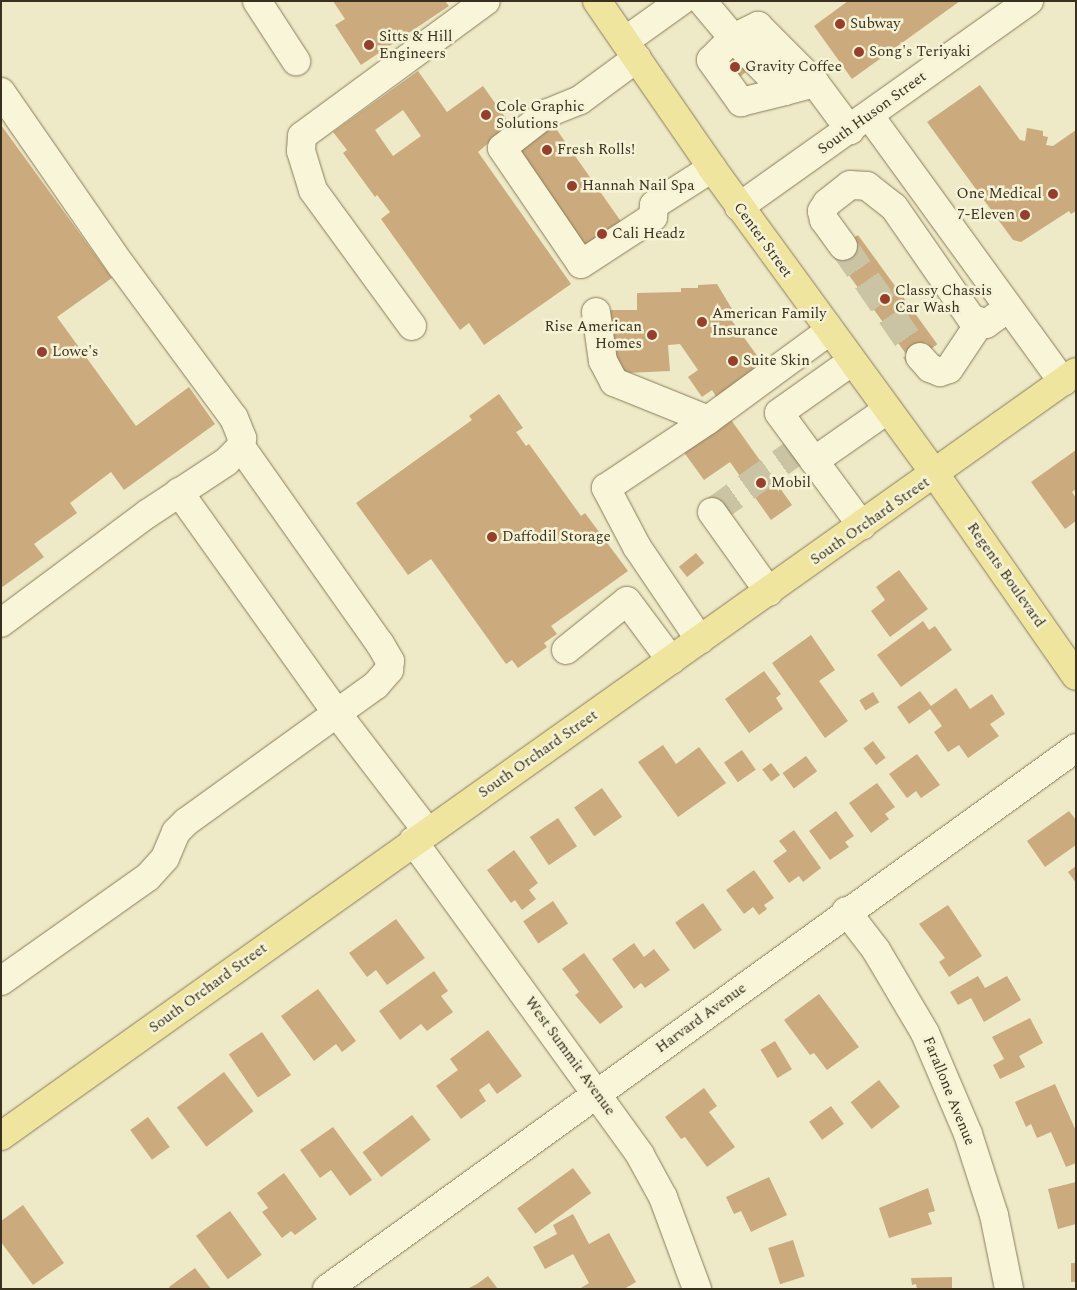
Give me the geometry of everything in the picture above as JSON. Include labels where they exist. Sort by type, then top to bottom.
[{"type":"main road","name":"Center Street","points":[[597,1],[712,168],[850,362],[935,474]]},
{"type":"main road","name":"South Orchard Street","points":[[1,1136],[420,836],[770,592],[1069,377]]},
{"type":"main road","name":"Regents Boulevard","points":[[935,474],[1076,676]]},
{"type":"street","points":[[257,1],[296,61]]},
{"type":"street","points":[[412,326],[313,190],[301,151],[302,136],[486,1]]},
{"type":"street","points":[[680,1],[580,100],[547,113],[502,148],[581,264],[653,217],[654,205],[712,168]]},
{"type":"street","points":[[702,1],[733,38],[784,91]]},
{"type":"street","name":"South Huson Street","points":[[740,207],[1029,1]]},
{"type":"street","points":[[815,83],[741,102],[711,60],[733,38],[758,26],[815,83],[860,122],[1008,308],[1069,377]]},
{"type":"street","points":[[1,92],[121,264],[240,428],[241,447],[390,661],[384,678],[336,711],[186,822],[176,832],[164,858],[148,877],[1,982]]},
{"type":"street","points":[[843,246],[824,220],[822,211],[827,203],[850,185],[867,186],[894,208],[971,318],[979,324],[986,324],[1008,308]]},
{"type":"street","points":[[596,312],[603,361],[614,382],[708,420]]},
{"type":"street","points":[[920,357],[930,368],[940,372],[948,369],[979,324]]},
{"type":"street","points":[[700,640],[637,546],[606,488],[708,420],[829,331]]},
{"type":"street","points":[[850,362],[779,413],[862,526]]},
{"type":"street","points":[[814,461],[887,410]]},
{"type":"street","points":[[1,623],[179,492],[226,462],[241,447]]},
{"type":"street","name":"West Summit Avenue","points":[[179,492],[336,711],[640,1155],[663,1197],[697,1289]]},
{"type":"street","points":[[712,512],[770,592]]},
{"type":"street","points":[[566,650],[627,601],[672,660]]},
{"type":"street","name":"Harvard Avenue","points":[[327,1289],[598,1094],[846,911],[1076,748]]},
{"type":"street","name":"Farallone Avenue","points":[[846,911],[876,950],[925,1033],[968,1134],[994,1215],[1009,1289]]},
{"type":"building","name":"Sitts & Hill Engineers","points":[[333,1],[445,1],[449,6],[361,65],[335,25],[345,19]]},
{"type":"building","points":[[848,1],[960,1],[852,79],[814,26]]},
{"type":"building","points":[[742,50],[754,66],[732,82],[720,66]]},
{"type":"building","points":[[418,71],[447,112],[483,86],[507,120],[508,126],[478,152],[571,284],[484,345],[469,323],[460,330],[381,219],[390,212],[377,195],[375,197],[343,153],[347,150],[333,132]],"holes":[[[403,110],[421,136],[393,156],[375,130]]]},
{"type":"building","points":[[980,85],[1020,140],[1025,141],[1027,128],[1043,131],[1043,136],[1048,137],[1046,145],[1053,146],[1076,130],[1076,211],[1071,214],[1069,211],[1021,242],[1013,240],[927,122]]},
{"type":"building","points":[[552,123],[623,224],[583,251],[513,151]]},
{"type":"building","name":"Lowe's","points":[[1,125],[112,278],[57,317],[136,426],[189,387],[215,424],[124,490],[111,472],[70,503],[77,513],[34,544],[44,557],[1,588]]},
{"type":"building","name":"Classy Chassis Car Wash","points":[[858,235],[937,344],[912,362],[833,253]]},
{"type":"building","points":[[717,284],[732,309],[730,318],[766,368],[719,401],[712,390],[702,397],[688,377],[698,370],[680,344],[668,345],[670,371],[627,373],[610,360],[609,310],[637,310],[637,293],[681,292],[681,288],[698,288],[698,285]]},
{"type":"building","name":"Daffodil Storage","points":[[499,394],[523,428],[516,432],[526,446],[529,444],[581,516],[585,513],[628,571],[551,626],[557,634],[544,643],[547,647],[518,668],[512,660],[506,664],[431,559],[408,575],[356,503],[472,420],[469,416]]},
{"type":"building","points":[[729,417],[792,505],[771,520],[730,462],[704,480],[683,451]]},
{"type":"building","points":[[1076,450],[1076,489],[1072,492],[1076,498],[1076,521],[1065,529],[1031,482]]},
{"type":"building","points":[[696,553],[704,563],[687,577],[679,567]]},
{"type":"building","points":[[899,570],[928,609],[890,637],[871,611],[885,600],[876,587]]},
{"type":"building","points":[[923,621],[929,630],[935,626],[952,650],[901,687],[877,655]]},
{"type":"building","points":[[811,635],[835,670],[819,681],[848,721],[825,738],[772,663]]},
{"type":"building","points":[[764,671],[781,694],[776,698],[783,709],[749,733],[725,699]]},
{"type":"building","points":[[956,688],[970,709],[992,694],[1005,714],[990,724],[999,736],[968,758],[959,745],[948,752],[934,732],[942,726],[930,709],[909,724],[897,707],[920,691],[931,706]]},
{"type":"building","points":[[873,692],[879,702],[865,711],[859,700]]},
{"type":"building","points":[[873,741],[886,758],[876,765],[863,748]]},
{"type":"building","points":[[663,745],[676,764],[699,747],[726,783],[678,817],[638,762]]},
{"type":"building","points":[[742,750],[756,770],[738,782],[724,763]]},
{"type":"building","points":[[917,754],[940,785],[921,798],[916,791],[907,798],[889,774]]},
{"type":"building","points":[[806,756],[817,771],[794,788],[783,773]]},
{"type":"building","points":[[771,763],[780,775],[771,782],[762,770]]},
{"type":"building","points":[[877,783],[895,807],[885,814],[889,819],[871,833],[849,803]]},
{"type":"building","points":[[602,788],[622,817],[594,836],[574,808]]},
{"type":"building","points":[[836,811],[854,836],[845,842],[849,847],[830,860],[809,831]]},
{"type":"building","points":[[1069,811],[1076,820],[1076,845],[1045,867],[1027,841]]},
{"type":"building","points":[[558,818],[577,846],[549,865],[530,837]]},
{"type":"building","points":[[794,830],[821,868],[803,882],[799,876],[789,883],[773,861],[787,851],[779,841]]},
{"type":"building","points":[[514,850],[538,883],[529,890],[536,899],[522,910],[515,900],[511,903],[487,870]]},
{"type":"building","points":[[1076,866],[1076,883],[1068,872]]},
{"type":"building","points":[[754,870],[774,898],[764,905],[767,909],[759,915],[753,907],[744,914],[726,890]]},
{"type":"building","points":[[553,901],[568,923],[538,944],[523,921]]},
{"type":"building","points":[[703,903],[722,930],[694,950],[675,923]]},
{"type":"building","points":[[948,905],[982,956],[949,977],[939,962],[945,958],[919,924]]},
{"type":"building","points":[[396,919],[425,958],[387,985],[376,970],[367,977],[349,953]]},
{"type":"building","points":[[634,943],[644,957],[654,949],[670,970],[645,988],[641,983],[634,989],[612,959]]},
{"type":"building","points":[[584,953],[623,1007],[600,1024],[575,995],[579,992],[562,969]]},
{"type":"building","points":[[434,971],[448,991],[441,996],[453,1012],[427,1031],[421,1024],[400,1040],[379,1011]]},
{"type":"building","points":[[978,976],[985,988],[1007,976],[1021,1000],[984,1022],[971,998],[958,1005],[950,992]]},
{"type":"building","points":[[318,989],[356,1041],[342,1052],[336,1044],[314,1061],[281,1016]]},
{"type":"building","points":[[819,994],[859,1047],[827,1070],[814,1053],[810,1055],[784,1020]]},
{"type":"building","points":[[1030,1018],[1043,1043],[1019,1056],[1025,1067],[1000,1079],[993,1065],[1004,1059],[992,1037]]},
{"type":"building","points":[[488,1030],[522,1076],[497,1094],[489,1083],[479,1090],[486,1101],[461,1119],[436,1086],[458,1070],[450,1059]]},
{"type":"building","points":[[262,1032],[291,1075],[258,1097],[229,1054]]},
{"type":"building","points":[[775,1041],[792,1069],[777,1078],[760,1050]]},
{"type":"building","points":[[224,1072],[253,1111],[206,1147],[177,1108]]},
{"type":"building","points":[[879,1080],[900,1107],[872,1129],[851,1102]]},
{"type":"building","points":[[1055,1084],[1076,1131],[1076,1163],[1066,1167],[1051,1132],[1037,1138],[1031,1124],[1026,1127],[1015,1102]]},
{"type":"building","points":[[704,1088],[717,1106],[709,1112],[735,1147],[707,1167],[685,1137],[681,1139],[665,1117]]},
{"type":"building","points":[[831,1106],[844,1124],[822,1140],[809,1122]]},
{"type":"building","points":[[412,1115],[431,1140],[381,1177],[362,1152]]},
{"type":"building","points":[[148,1117],[170,1147],[152,1160],[130,1130]]},
{"type":"building","points":[[333,1127],[372,1180],[350,1196],[331,1170],[320,1178],[300,1150]]},
{"type":"building","points":[[573,1168],[591,1193],[535,1234],[517,1209]]},
{"type":"building","points":[[284,1173],[317,1219],[295,1235],[291,1231],[282,1238],[262,1212],[268,1208],[257,1193]]},
{"type":"building","points":[[769,1177],[787,1215],[751,1232],[741,1211],[734,1214],[726,1197]]},
{"type":"building","points":[[1076,1182],[1076,1224],[1058,1229],[1048,1189]]},
{"type":"building","points":[[928,1188],[935,1211],[928,1213],[932,1224],[889,1238],[879,1208]]},
{"type":"building","points":[[23,1205],[64,1263],[33,1285],[1,1242],[1,1221]]},
{"type":"building","points":[[230,1211],[262,1255],[228,1279],[196,1236]]},
{"type":"building","points":[[573,1214],[589,1244],[609,1233],[636,1282],[624,1289],[579,1289],[589,1283],[573,1254],[545,1269],[533,1247],[557,1234],[553,1225]]},
{"type":"building","points":[[793,1240],[805,1276],[780,1284],[768,1248]]},
{"type":"building","points":[[1071,1263],[1076,1263],[1076,1282],[1071,1282]]},
{"type":"building","points":[[195,1268],[211,1289],[170,1289],[169,1287]]},
{"type":"building","points":[[488,1276],[498,1289],[467,1289],[477,1284]]},
{"type":"building","points":[[952,1277],[952,1289],[917,1289],[916,1284],[912,1285],[911,1278]]},
{"type":"tunnel","points":[[843,246],[920,357]]},
{"type":"tunnel","points":[[712,512],[804,446]]},
{"type":"place","name":"Subway","points":[[840,24]]},
{"type":"place","name":"Sitts & Hill Engineers","points":[[369,45]]},
{"type":"place","name":"Song's Teriyaki","points":[[859,52]]},
{"type":"place","name":"Gravity Coffee","points":[[735,67]]},
{"type":"place","name":"Cole Graphic Solutions","points":[[486,115]]},
{"type":"place","name":"Fresh Rolls!","points":[[547,150]]},
{"type":"place","name":"Hannah Nail Spa","points":[[572,186]]},
{"type":"place","name":"One Medical","points":[[1053,194]]},
{"type":"place","name":"7-Eleven","points":[[1025,215]]},
{"type":"place","name":"Cali Headz","points":[[602,234]]},
{"type":"place","name":"Classy Chassis Car Wash","points":[[885,299]]},
{"type":"place","name":"American Family Insurance","points":[[702,322]]},
{"type":"place","name":"Rise American Homes","points":[[652,335]]},
{"type":"place","name":"Lowe's","points":[[42,352]]},
{"type":"place","name":"Suite Skin","points":[[733,361]]},
{"type":"place","name":"Mobil","points":[[761,483]]},
{"type":"place","name":"Daffodil Storage","points":[[492,537]]}]
